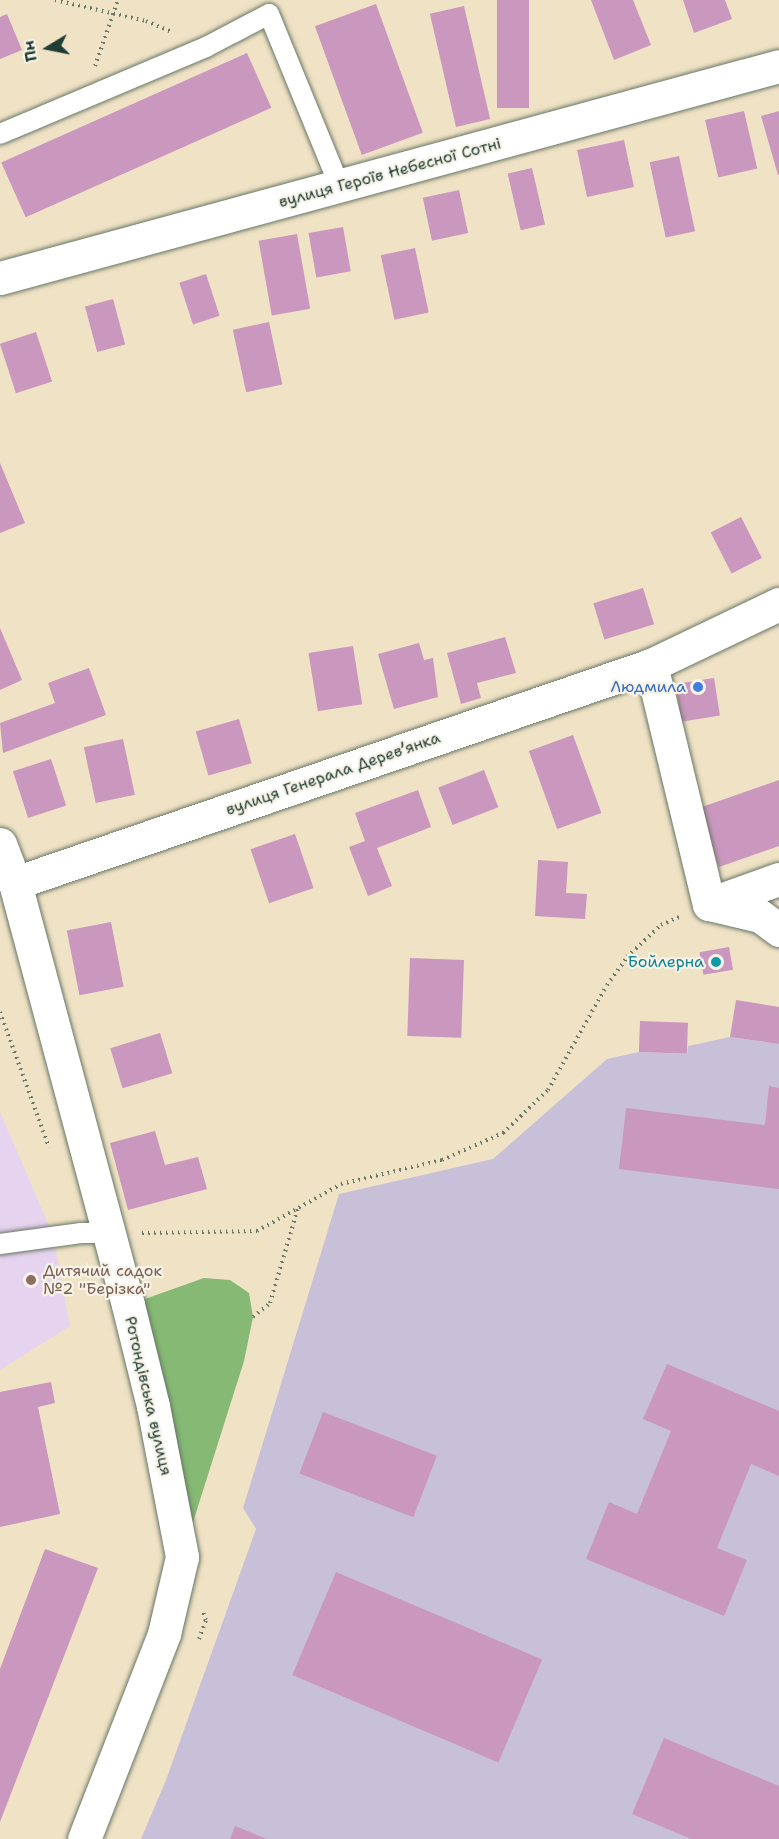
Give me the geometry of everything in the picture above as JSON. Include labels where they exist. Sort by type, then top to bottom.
[{"type":"street","name":"вулиця Героїв Небесної Сотні","points":[[0,278],[779,66]]},
{"type":"street","name":"вулиця Генерала Деревʼянка","points":[[15,884],[651,665],[779,604]]},
{"type":"street","points":[[651,665],[708,904]]},
{"type":"street","name":"Ротондівська вулиця","points":[[0,844],[15,884],[109,1233],[153,1406],[182,1557],[164,1634],[84,1839]]},
{"type":"street","points":[[708,904],[779,879]]},
{"type":"street","points":[[708,904],[760,916],[779,930]]},
{"type":"lane","points":[[0,134],[87,95],[206,47],[269,14],[340,187]]},
{"type":"lane","points":[[0,1244],[53,1235],[109,1233]]},
{"type":"path","points":[[55,0],[110,16],[147,21],[206,47]]},
{"type":"path","points":[[87,95],[110,16],[118,0]]},
{"type":"path","points":[[109,1233],[257,1231],[341,1185],[442,1160],[503,1133],[548,1090],[607,985],[627,957],[662,925],[708,904]]},
{"type":"path","points":[[253,1317],[270,1303],[298,1207]]},
{"type":"shaded area","points":[[730,1037],[779,1044],[779,1839],[141,1839],[166,1780],[256,1529],[243,1508],[339,1194],[493,1159],[607,1059],[639,1052],[687,1054],[688,1046]]},
{"type":"shaded area","name":"Дитячий садок №2 \"Берізка\"","points":[[0,1112],[53,1235],[70,1326],[0,1370]]},
{"type":"green space","points":[[204,1278],[230,1280],[249,1293],[253,1317],[244,1361],[182,1557],[128,1305]]},
{"type":"building","points":[[497,0],[529,0],[529,108],[497,108]]},
{"type":"building","points":[[591,0],[633,0],[651,45],[614,60]]},
{"type":"building","points":[[683,0],[725,0],[732,19],[694,33]]},
{"type":"building","points":[[376,4],[423,133],[362,155],[315,26]]},
{"type":"building","points":[[464,6],[490,119],[456,127],[430,14]]},
{"type":"building","points":[[7,14],[22,50],[0,59],[0,17]]},
{"type":"building","points":[[247,53],[271,108],[26,217],[1,162]]},
{"type":"building","points":[[744,111],[757,168],[718,177],[705,120]]},
{"type":"building","points":[[779,111],[779,175],[778,175],[761,116]]},
{"type":"building","points":[[624,140],[634,187],[587,197],[577,150]]},
{"type":"building","points":[[679,156],[695,231],[666,238],[650,162]]},
{"type":"building","points":[[532,168],[545,225],[521,230],[508,174]]},
{"type":"building","points":[[459,190],[468,233],[432,241],[423,198]]},
{"type":"building","points":[[343,227],[351,271],[316,277],[309,233]]},
{"type":"building","points":[[297,234],[310,309],[272,316],[259,241]]},
{"type":"building","points":[[415,248],[429,313],[394,320],[381,255]]},
{"type":"building","points":[[206,274],[220,316],[193,324],[179,283]]},
{"type":"building","points":[[113,299],[125,344],[97,352],[85,307]]},
{"type":"building","points":[[269,322],[282,385],[246,392],[233,330]]},
{"type":"building","points":[[36,332],[52,381],[16,393],[0,344]]},
{"type":"building","points":[[0,463],[25,523],[0,533]]},
{"type":"building","points":[[741,517],[762,558],[732,573],[711,532]]},
{"type":"building","points":[[643,588],[654,624],[604,640],[593,603]]},
{"type":"building","points":[[0,628],[22,680],[0,690]]},
{"type":"building","points":[[505,637],[516,673],[477,683],[481,698],[461,704],[447,653]]},
{"type":"building","points":[[419,643],[424,660],[433,658],[438,697],[394,709],[378,654]]},
{"type":"building","points":[[353,646],[362,704],[318,711],[309,653]]},
{"type":"building","points":[[89,668],[106,715],[3,753],[0,723],[55,703],[48,683]]},
{"type":"building","points":[[714,678],[720,716],[681,722],[675,684]]},
{"type":"building","points":[[239,719],[252,763],[208,776],[196,731]]},
{"type":"building","points":[[573,735],[601,813],[557,829],[529,751]]},
{"type":"building","points":[[123,739],[135,795],[96,803],[84,747]]},
{"type":"building","points":[[51,759],[66,806],[28,818],[13,771]]},
{"type":"building","points":[[484,770],[498,807],[453,825],[438,788]]},
{"type":"building","points":[[779,780],[779,846],[719,867],[699,808]]},
{"type":"building","points":[[418,790],[431,827],[377,848],[392,886],[368,896],[349,847],[365,841],[355,813]]},
{"type":"building","points":[[295,834],[314,888],[269,903],[251,849]]},
{"type":"building","points":[[538,860],[568,862],[566,893],[587,894],[585,919],[535,916]]},
{"type":"building","points":[[111,922],[124,987],[79,995],[67,931]]},
{"type":"building","name":"Бойлерна","points":[[729,947],[733,970],[703,975],[699,952]]},
{"type":"building","points":[[410,958],[464,960],[461,1038],[407,1036]]},
{"type":"building","points":[[736,1000],[779,1007],[779,1044],[730,1037]]},
{"type":"building","points":[[640,1021],[688,1023],[687,1054],[639,1052]]},
{"type":"building","points":[[160,1033],[172,1073],[123,1088],[110,1048]]},
{"type":"building","points":[[769,1086],[779,1088],[779,1189],[619,1169],[626,1108],[765,1125]]},
{"type":"building","points":[[155,1131],[165,1165],[198,1157],[207,1189],[128,1210],[110,1143]]},
{"type":"building","points":[[667,1364],[779,1411],[779,1476],[751,1464],[717,1548],[747,1560],[724,1616],[586,1559],[609,1502],[637,1514],[671,1431],[643,1419]]},
{"type":"building","points":[[51,1382],[55,1403],[38,1407],[60,1514],[0,1527],[0,1392]]},
{"type":"building","points":[[323,1412],[437,1456],[413,1517],[299,1474]]},
{"type":"building","points":[[45,1549],[98,1568],[0,1822],[0,1669]]},
{"type":"building","points":[[336,1572],[542,1660],[498,1763],[292,1675]]},
{"type":"building","points":[[664,1738],[779,1786],[779,1839],[691,1839],[632,1814]]},
{"type":"building","points":[[235,1826],[267,1839],[230,1839]]},
{"type":"place","name":"Людмила","points":[[698,687]]},
{"type":"place","name":"Бойлерна","points":[[716,962]]},
{"type":"place","name":"Дитячий садок №2 \"Берізка\"","points":[[31,1280]]}]
